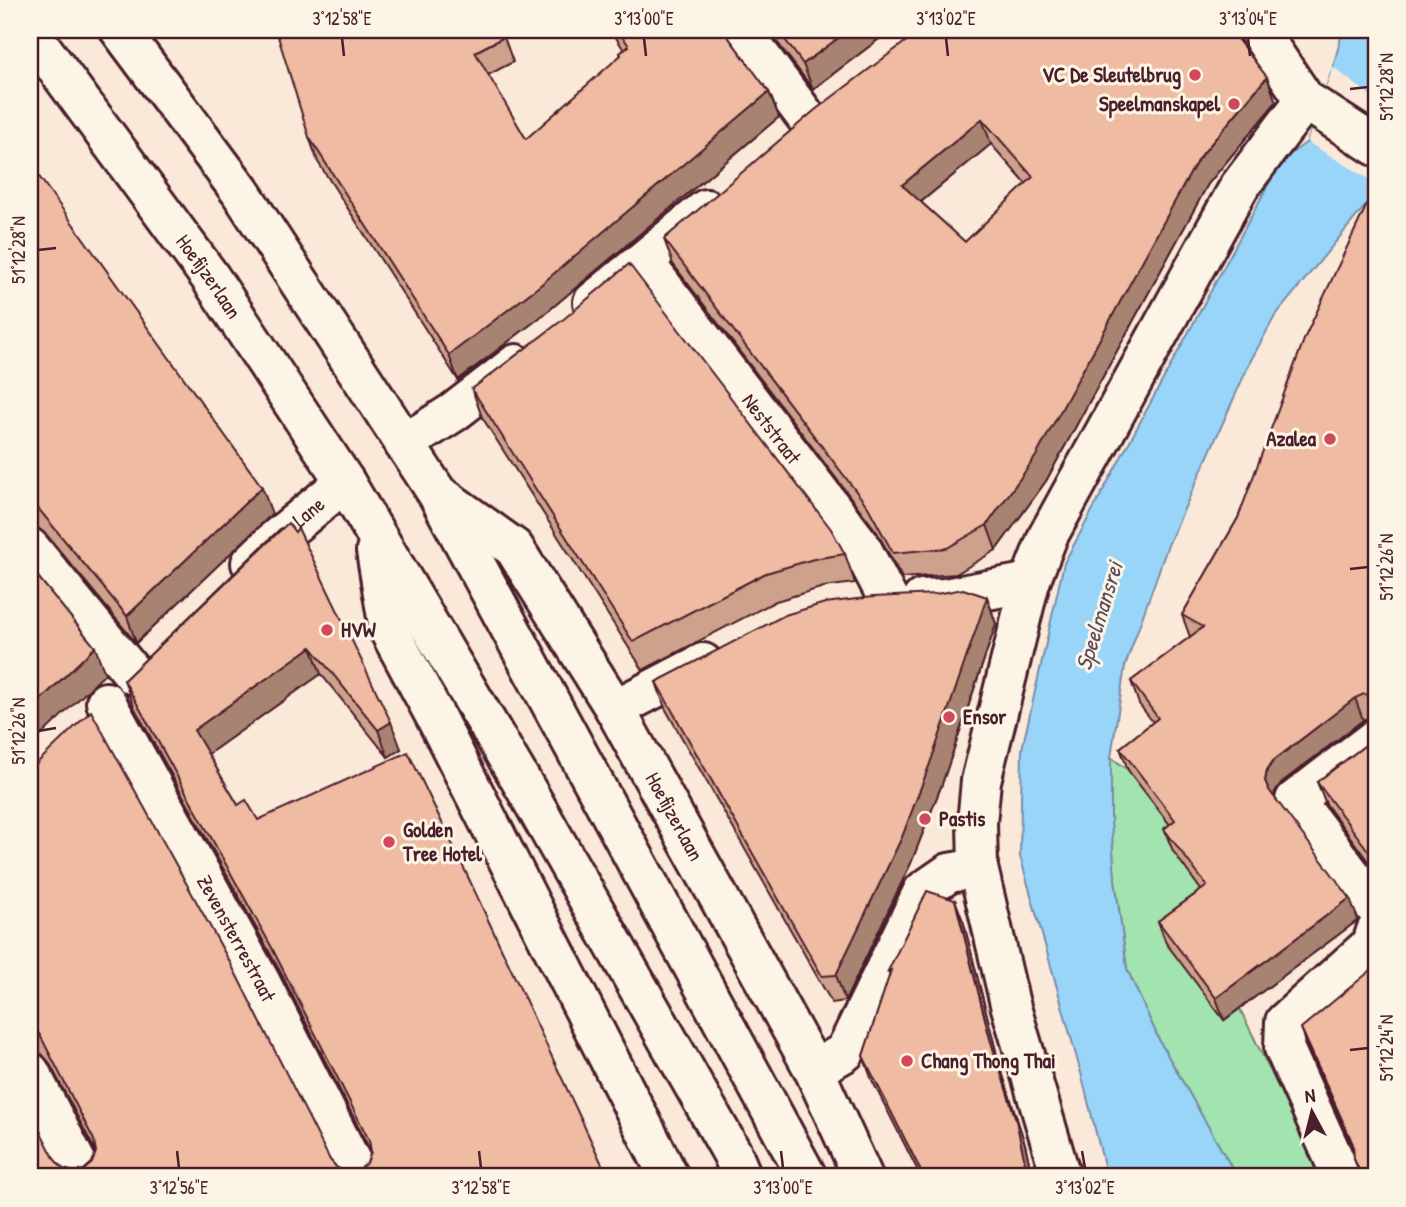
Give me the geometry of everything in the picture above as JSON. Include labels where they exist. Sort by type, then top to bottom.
[{"type":"street","name":"Hoefijzerlaan","points":[[120,30],[240,191],[437,493],[807,1177]]},
{"type":"street","points":[[741,30],[820,112],[778,147]]},
{"type":"street","points":[[1258,30],[1312,105],[1376,146]]},
{"type":"street","name":"Hoefijzerlaan","points":[[30,32],[210,277],[345,482],[527,791],[732,1153],[742,1177]]},
{"type":"street","points":[[1061,1177],[1010,1004],[978,868],[977,823],[981,781],[1030,582],[1048,536],[1239,187],[1312,105]]},
{"type":"street","points":[[404,444],[454,412],[644,262],[737,182]]},
{"type":"street","name":"Neststraat","points":[[644,262],[860,545],[872,603],[945,598],[1030,582]]},
{"type":"street","name":"Lane","points":[[229,584],[276,539],[345,482]]},
{"type":"street","name":"Hoefijzerlaan","points":[[437,493],[514,548],[615,709],[814,1070],[863,1177]]},
{"type":"street","name":"Hoefijzerlaan","points":[[372,530],[389,630],[668,1177]]},
{"type":"street","points":[[30,548],[134,675]]},
{"type":"street","points":[[615,709],[737,646]]},
{"type":"street","points":[[78,730],[162,648]]},
{"type":"street","name":"Zevensterrestraat","points":[[106,702],[261,983],[359,1177]]},
{"type":"street","points":[[1376,738],[1295,800],[1376,908]]},
{"type":"street","points":[[814,1070],[845,1052],[923,891],[949,873],[978,868]]},
{"type":"street","points":[[1342,1177],[1284,1048],[1285,1022],[1372,944],[1376,931]]},
{"type":"street","points":[[30,1072],[84,1177]]},
{"type":"green space","points":[[1111,757],[1128,770],[1184,843],[1216,907],[1225,1020],[1240,1009],[1322,1177],[1237,1177],[1160,1042],[1127,969],[1115,880],[1111,822]]},
{"type":"water","name":"Speelmansrei","points":[[1343,30],[1376,30],[1376,197],[1374,195],[1275,316],[1251,360],[1168,545],[1125,666],[1111,757],[1111,822],[1115,880],[1127,969],[1160,1042],[1237,1177],[1107,1177],[1081,1073],[1020,856],[1022,749],[1064,563],[1281,161],[1307,142]]},
{"type":"pier","points":[[1333,67],[1376,100],[1376,183],[1307,142]]},
{"type":"building","points":[[276,30],[501,30],[504,37],[475,52],[526,139],[629,46],[618,30],[723,30],[769,92],[538,287],[449,355],[309,137]]},
{"type":"building","points":[[778,30],[849,30],[803,64]]},
{"type":"building","points":[[921,30],[1230,30],[1267,77],[1198,159],[1036,456],[987,525],[947,548],[893,553],[868,507],[664,239],[815,110]],"holes":[[[982,119],[1033,177],[965,242],[902,185]]]},
{"type":"building","points":[[30,164],[262,487],[127,616],[30,502]]},
{"type":"building","points":[[1376,185],[1376,696],[1364,694],[1355,698],[1273,761],[1267,770],[1265,781],[1350,898],[1216,998],[1158,921],[1207,886],[1164,829],[1175,820],[1120,748],[1158,718],[1131,681],[1203,627],[1182,615],[1238,518],[1305,337]]},
{"type":"building","points":[[629,264],[831,529],[845,554],[814,559],[766,573],[633,642],[472,389],[565,318]]},
{"type":"building","points":[[288,523],[295,532],[298,528],[391,722],[378,730],[311,647],[194,730],[238,805],[246,800],[258,820],[408,752],[608,1177],[30,1177],[30,1111],[55,1160],[63,1169],[74,1172],[84,1170],[92,1163],[96,1152],[94,1140],[40,1035],[30,1026],[30,768],[91,711],[232,966],[330,1160],[337,1168],[347,1172],[360,1169],[367,1163],[371,1152],[369,1140],[271,946],[124,680]]},
{"type":"building","points":[[30,567],[95,647],[30,710]]},
{"type":"building","points":[[963,589],[987,597],[932,758],[902,837],[836,975],[822,976],[656,682],[785,615],[825,603],[873,597],[936,594]]},
{"type":"building","points":[[1376,737],[1376,772],[1367,780],[1376,793],[1376,861],[1317,782]]},
{"type":"building","points":[[927,891],[955,900],[990,1039],[1016,1120],[1028,1177],[924,1177],[863,1056],[891,970],[888,971]]},
{"type":"building","points":[[1376,966],[1376,1177],[1362,1177],[1354,1159],[1353,1144],[1301,1028]]},
{"type":"place","name":"VC De Sleutelbrug","points":[[1195,75]]},
{"type":"place","name":"Speelmanskapel","points":[[1234,104]]},
{"type":"place","name":"Azalea","points":[[1330,439]]},
{"type":"place","name":"HVW","points":[[327,630]]},
{"type":"place","name":"Ensor","points":[[949,717]]},
{"type":"place","name":"Pastis","points":[[925,819]]},
{"type":"place","name":"Golden Tree Hotel","points":[[389,842]]},
{"type":"place","name":"Chang Thong Thai","points":[[907,1061]]}]
